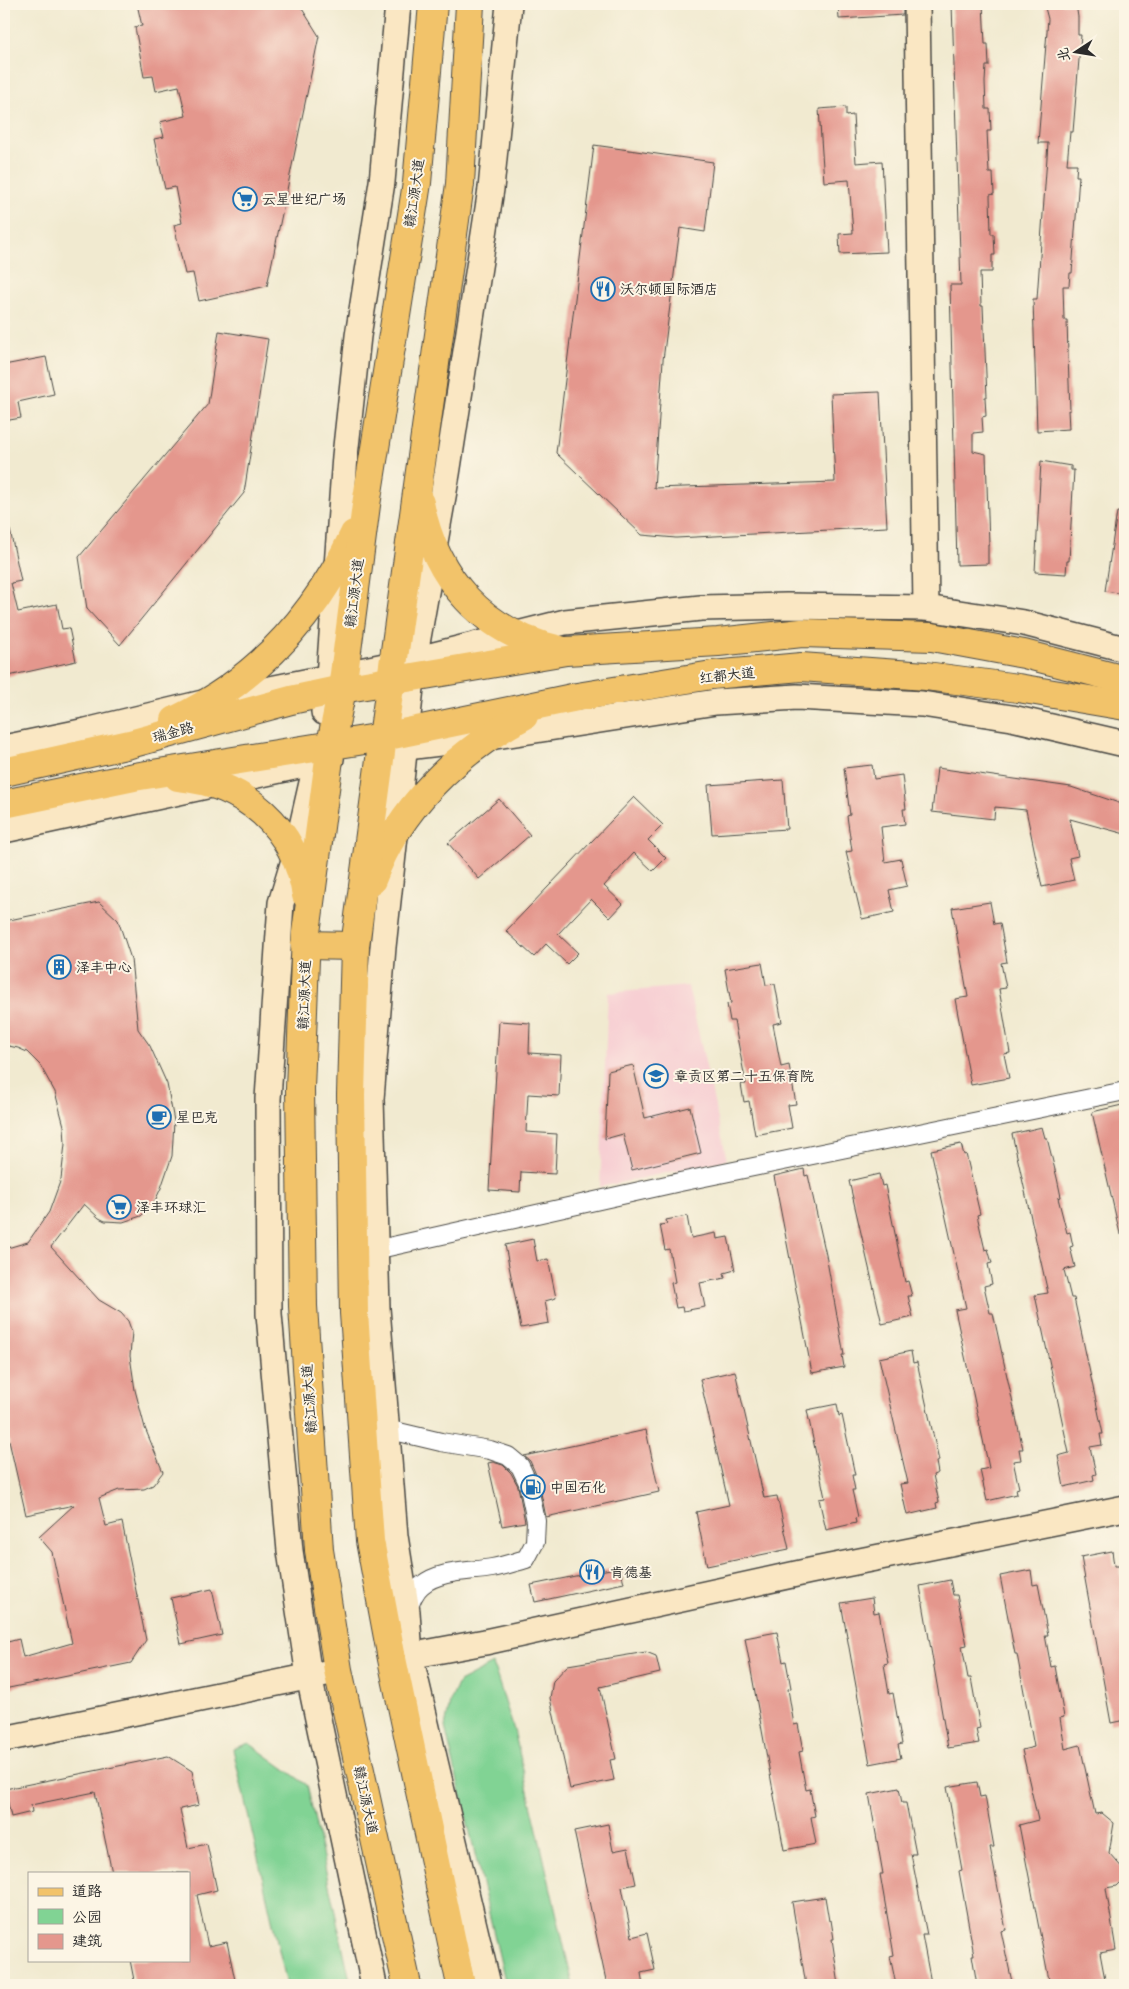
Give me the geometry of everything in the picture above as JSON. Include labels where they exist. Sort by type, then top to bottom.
[{"type":"main road","name":"赣江源大道","points":[[407,1985],[338,1670],[319,1550],[303,1306],[300,1089],[306,939],[324,753],[366,505],[417,183],[433,4]]},
{"type":"main road","points":[[461,1985],[401,1658],[370,1541],[354,1313],[351,1095],[356,939],[394,741],[402,671],[418,479],[460,184],[470,4]]},
{"type":"main road","points":[[418,479],[424,521],[433,548],[450,579],[464,596],[494,622],[516,635],[546,647],[566,651]]},
{"type":"main road","points":[[130,744],[211,701],[244,678],[290,636],[309,612],[337,568],[355,534],[366,505]]},
{"type":"main road","points":[[335,683],[402,671],[566,651],[718,642],[802,633],[932,637],[1024,654],[1125,680]]},
{"type":"main road","name":"红都大道","points":[[324,753],[394,741],[577,697],[712,675],[801,667],[926,676],[1018,688],[1125,706]]},
{"type":"main road","name":"瑞金路","points":[[4,772],[130,744],[335,683]]},
{"type":"main road","points":[[356,939],[363,904],[373,877],[396,832],[417,801],[436,780],[456,761],[488,736],[525,716],[577,697]]},
{"type":"main road","points":[[4,804],[134,777],[324,753]]},
{"type":"main road","points":[[134,777],[178,777],[212,783],[231,790],[261,810],[284,836],[295,857],[304,882],[307,899],[306,939],[356,939]]},
{"type":"street","points":[[4,748],[86,731],[211,701],[335,683],[337,568],[345,456],[358,336],[382,182],[398,4]]},
{"type":"street","points":[[402,671],[433,548],[447,474],[491,189],[509,4]]},
{"type":"street","points":[[917,4],[926,608]]},
{"type":"street","points":[[402,671],[516,635],[565,622],[701,608],[787,606],[926,608],[1024,622],[1125,649]]},
{"type":"street","points":[[407,1612],[395,1536],[377,1308],[371,1099],[383,947],[396,832],[394,741],[488,736],[716,702],[797,697],[922,704],[1012,718],[1125,744]]},
{"type":"street","points":[[4,830],[212,783],[324,753]]},
{"type":"street","points":[[324,753],[281,903],[268,1099],[270,1314],[290,1551],[309,1676],[374,1985]]},
{"type":"street","points":[[375,1250],[680,1182],[1125,1091]]},
{"type":"street","points":[[386,1429],[441,1442],[490,1450],[508,1456],[520,1466],[528,1483],[536,1521],[535,1542],[526,1559],[494,1568],[468,1571],[429,1580],[420,1586],[412,1597],[407,1612],[401,1658],[488,1985]]},
{"type":"street","points":[[401,1658],[810,1571],[1125,1508]]},
{"type":"street","points":[[4,1739],[338,1670]]},
{"type":"shaded area","name":"章贡区第二十五保育院","points":[[688,986],[727,1160],[600,1187],[608,993]]},
{"type":"green space","points":[[493,1664],[514,1730],[573,1985],[506,1985],[445,1727],[450,1702],[459,1682]]},
{"type":"green space","points":[[249,1743],[307,1785],[351,1985],[287,1985],[233,1749]]},
{"type":"building","name":"云星世纪广场","points":[[137,4],[299,4],[319,36],[267,286],[199,301],[193,273],[185,274],[174,225],[182,223],[175,187],[165,189],[154,139],[164,137],[160,122],[186,116],[179,86],[156,91],[153,76],[144,77],[135,27],[142,26]]},
{"type":"building","points":[[838,4],[903,4],[903,15],[839,19]]},
{"type":"building","points":[[952,4],[983,4],[985,44],[988,44],[989,66],[986,66],[985,82],[986,109],[990,109],[991,131],[987,131],[989,173],[993,173],[994,194],[990,195],[991,234],[994,234],[995,255],[992,255],[992,272],[980,272],[987,397],[985,397],[986,416],[982,417],[983,432],[973,433],[973,451],[986,454],[988,564],[957,565],[950,285],[961,285]]},
{"type":"building","points":[[1044,4],[1076,4],[1078,35],[1081,35],[1073,132],[1070,132],[1067,164],[1077,164],[1076,176],[1079,176],[1072,273],[1070,273],[1069,286],[1063,286],[1064,320],[1067,320],[1069,429],[1037,431],[1033,299],[1037,299],[1048,143],[1038,143],[1048,19]]},
{"type":"building","points":[[846,107],[846,116],[853,115],[856,163],[882,161],[887,252],[840,254],[839,234],[853,233],[849,180],[824,182],[819,109]]},
{"type":"building","points":[[594,145],[713,162],[705,232],[680,228],[663,360],[654,488],[835,482],[831,394],[880,392],[887,527],[676,538],[642,535],[556,453]]},
{"type":"building","points":[[219,331],[268,339],[244,493],[120,645],[87,609],[79,557],[208,404]]},
{"type":"building","points":[[46,357],[54,394],[18,402],[21,418],[4,421],[4,365]]},
{"type":"building","points":[[1041,461],[1071,466],[1071,470],[1074,470],[1069,561],[1067,561],[1066,574],[1035,572]]},
{"type":"building","points":[[1117,512],[1125,513],[1125,594],[1105,591]]},
{"type":"building","points":[[10,530],[21,581],[11,583],[18,612],[57,604],[62,629],[69,628],[76,661],[4,677],[4,531]]},
{"type":"building","points":[[872,765],[874,779],[902,775],[906,809],[903,809],[905,824],[881,827],[885,862],[901,859],[907,886],[889,890],[894,912],[862,919],[846,852],[852,851],[847,816],[850,815],[844,768]]},
{"type":"building","points":[[937,768],[1071,787],[1125,805],[1125,834],[1070,819],[1078,856],[1069,858],[1074,880],[1042,887],[1026,810],[995,807],[994,819],[932,812]]},
{"type":"building","points":[[783,780],[787,829],[712,834],[708,785]]},
{"type":"building","points":[[634,797],[663,825],[648,840],[666,858],[653,871],[634,853],[604,886],[623,904],[610,918],[591,899],[558,934],[578,953],[567,964],[546,944],[534,957],[506,931]]},
{"type":"building","points":[[499,799],[530,835],[479,879],[448,843]]},
{"type":"building","name":"泽丰环球汇","points":[[99,902],[118,920],[131,959],[138,1029],[150,1046],[167,1084],[174,1121],[172,1156],[154,1203],[141,1216],[123,1222],[105,1221],[84,1204],[51,1247],[99,1300],[121,1313],[128,1321],[132,1332],[130,1356],[135,1390],[145,1428],[163,1472],[153,1485],[144,1489],[119,1490],[99,1498],[106,1526],[122,1522],[146,1640],[131,1663],[4,1689],[4,1643],[19,1639],[23,1657],[72,1643],[52,1552],[39,1537],[74,1505],[26,1515],[4,1419],[4,1249],[28,1242],[49,1212],[61,1179],[65,1144],[64,1126],[55,1092],[40,1065],[27,1052],[4,1045],[4,921]]},
{"type":"building","points":[[990,902],[994,924],[1000,923],[1007,962],[1001,963],[1006,988],[999,989],[1010,1053],[1004,1054],[1009,1078],[971,1085],[955,999],[968,997],[952,908]]},
{"type":"building","points":[[762,963],[766,985],[775,984],[782,1022],[773,1024],[781,1067],[789,1065],[796,1104],[788,1105],[792,1128],[755,1135],[749,1101],[744,1102],[741,1084],[746,1084],[734,1021],[730,1021],[727,1004],[731,1003],[725,969]]},
{"type":"building","points":[[499,1021],[530,1023],[529,1053],[561,1055],[559,1096],[528,1094],[526,1132],[557,1134],[555,1174],[521,1172],[520,1192],[489,1190]]},
{"type":"building","points":[[633,1065],[645,1118],[690,1107],[701,1153],[632,1170],[623,1134],[605,1139],[608,1071]]},
{"type":"building","points":[[1122,1105],[1125,1119],[1125,1234],[1120,1234],[1092,1112]]},
{"type":"building","points":[[1042,1127],[1045,1138],[1047,1138],[1057,1178],[1061,1197],[1058,1198],[1067,1233],[1070,1232],[1073,1246],[1070,1247],[1075,1267],[1064,1270],[1071,1298],[1074,1298],[1103,1434],[1100,1434],[1102,1445],[1090,1447],[1096,1474],[1093,1475],[1094,1480],[1064,1487],[1058,1456],[1069,1453],[1035,1295],[1048,1293],[1012,1134]]},
{"type":"building","points":[[961,1144],[964,1155],[966,1154],[980,1214],[977,1215],[985,1250],[988,1249],[992,1263],[988,1264],[992,1284],[984,1286],[990,1313],[993,1313],[1023,1449],[1019,1449],[1021,1460],[1013,1461],[1019,1488],[1016,1489],[1017,1494],[987,1501],[980,1470],[989,1468],[955,1310],[966,1308],[931,1150]]},
{"type":"building","points":[[804,1169],[805,1176],[808,1175],[826,1255],[844,1355],[842,1355],[844,1367],[812,1373],[774,1176]]},
{"type":"building","points":[[879,1174],[882,1186],[885,1185],[905,1282],[908,1281],[912,1296],[908,1296],[913,1317],[882,1324],[849,1181]]},
{"type":"building","points":[[687,1216],[691,1238],[716,1233],[717,1239],[728,1237],[735,1270],[724,1273],[725,1278],[700,1283],[705,1307],[683,1311],[682,1307],[676,1308],[671,1283],[675,1282],[669,1249],[665,1250],[660,1225],[667,1224],[666,1220]]},
{"type":"building","points":[[533,1239],[537,1261],[548,1259],[556,1298],[545,1301],[549,1323],[521,1328],[505,1245]]},
{"type":"building","points":[[911,1351],[913,1363],[917,1362],[939,1461],[936,1462],[938,1473],[933,1475],[939,1502],[936,1503],[937,1508],[907,1515],[900,1484],[908,1483],[879,1358]]},
{"type":"building","points":[[735,1371],[764,1498],[777,1496],[789,1549],[707,1566],[696,1512],[729,1505],[700,1379]]},
{"type":"building","points":[[837,1404],[839,1416],[842,1415],[855,1475],[852,1475],[855,1490],[852,1490],[858,1517],[855,1518],[856,1523],[826,1530],[819,1499],[825,1498],[807,1410]]},
{"type":"building","points":[[646,1430],[659,1492],[546,1517],[538,1479],[530,1461],[524,1456]]},
{"type":"building","points":[[493,1462],[503,1465],[511,1473],[518,1486],[525,1522],[502,1526],[488,1463]]},
{"type":"building","points":[[1112,1551],[1114,1566],[1119,1566],[1125,1602],[1125,1720],[1111,1723],[1081,1557]]},
{"type":"building","points":[[620,1567],[624,1583],[535,1602],[531,1585]]},
{"type":"building","points":[[1031,1570],[1033,1585],[1038,1584],[1048,1635],[1045,1635],[1051,1667],[1055,1666],[1064,1717],[1060,1718],[1065,1749],[1080,1745],[1095,1814],[1102,1813],[1114,1823],[1109,1853],[1125,1871],[1125,1878],[1117,1886],[1106,1888],[1116,1950],[1100,1953],[1106,1985],[1050,1985],[1019,1825],[1038,1820],[1022,1750],[1034,1747],[1000,1576]]},
{"type":"building","points":[[950,1580],[953,1595],[957,1595],[967,1645],[962,1646],[968,1678],[971,1678],[980,1728],[976,1729],[979,1743],[948,1748],[920,1586]]},
{"type":"building","points":[[212,1589],[222,1635],[181,1644],[171,1598]]},
{"type":"building","points":[[872,1598],[874,1613],[879,1612],[888,1663],[884,1664],[889,1694],[893,1693],[902,1744],[898,1745],[901,1758],[870,1764],[841,1603]]},
{"type":"building","points":[[777,1632],[783,1662],[786,1661],[791,1688],[788,1689],[794,1725],[798,1724],[803,1751],[799,1752],[806,1790],[810,1789],[815,1816],[811,1817],[816,1844],[784,1850],[745,1638]]},
{"type":"building","points":[[646,1652],[656,1656],[660,1673],[600,1687],[616,1759],[610,1760],[614,1780],[570,1789],[550,1698],[553,1681],[568,1665]]},
{"type":"building","points":[[168,1756],[192,1771],[199,1805],[180,1809],[188,1848],[207,1844],[217,1890],[197,1895],[208,1946],[227,1942],[236,1985],[135,1985],[130,1962],[190,1962],[190,1872],[112,1872],[95,1792],[31,1805],[32,1812],[11,1817],[5,1789]]},
{"type":"building","points":[[977,1782],[980,1797],[985,1796],[994,1847],[990,1847],[1006,1930],[1001,1931],[1012,1982],[1008,1983],[1009,1985],[977,1985],[972,1955],[974,1955],[959,1871],[962,1870],[947,1787]]},
{"type":"building","points":[[899,1788],[902,1803],[906,1803],[916,1854],[911,1854],[927,1935],[922,1935],[931,1983],[927,1985],[896,1985],[890,1956],[894,1955],[880,1874],[883,1874],[869,1794]]},
{"type":"building","points":[[608,1824],[613,1851],[628,1848],[636,1884],[622,1887],[632,1937],[647,1933],[655,1970],[641,1973],[643,1985],[607,1985],[574,1831]]},
{"type":"building","points":[[825,1897],[829,1921],[831,1920],[839,1985],[806,1985],[792,1902]]},
{"type":"place","name":"云星世纪广场","points":[[245,199]]},
{"type":"place","name":"沃尔顿国际酒店","points":[[603,289]]},
{"type":"place","name":"泽丰中心","points":[[59,967]]},
{"type":"place","name":"章贡区第二十五保育院","points":[[656,1076]]},
{"type":"place","name":"星巴克","points":[[159,1117]]},
{"type":"place","name":"泽丰环球汇","points":[[119,1207]]},
{"type":"place","name":"中国石化","points":[[533,1487]]},
{"type":"place","name":"肯德基","points":[[592,1572]]}]
